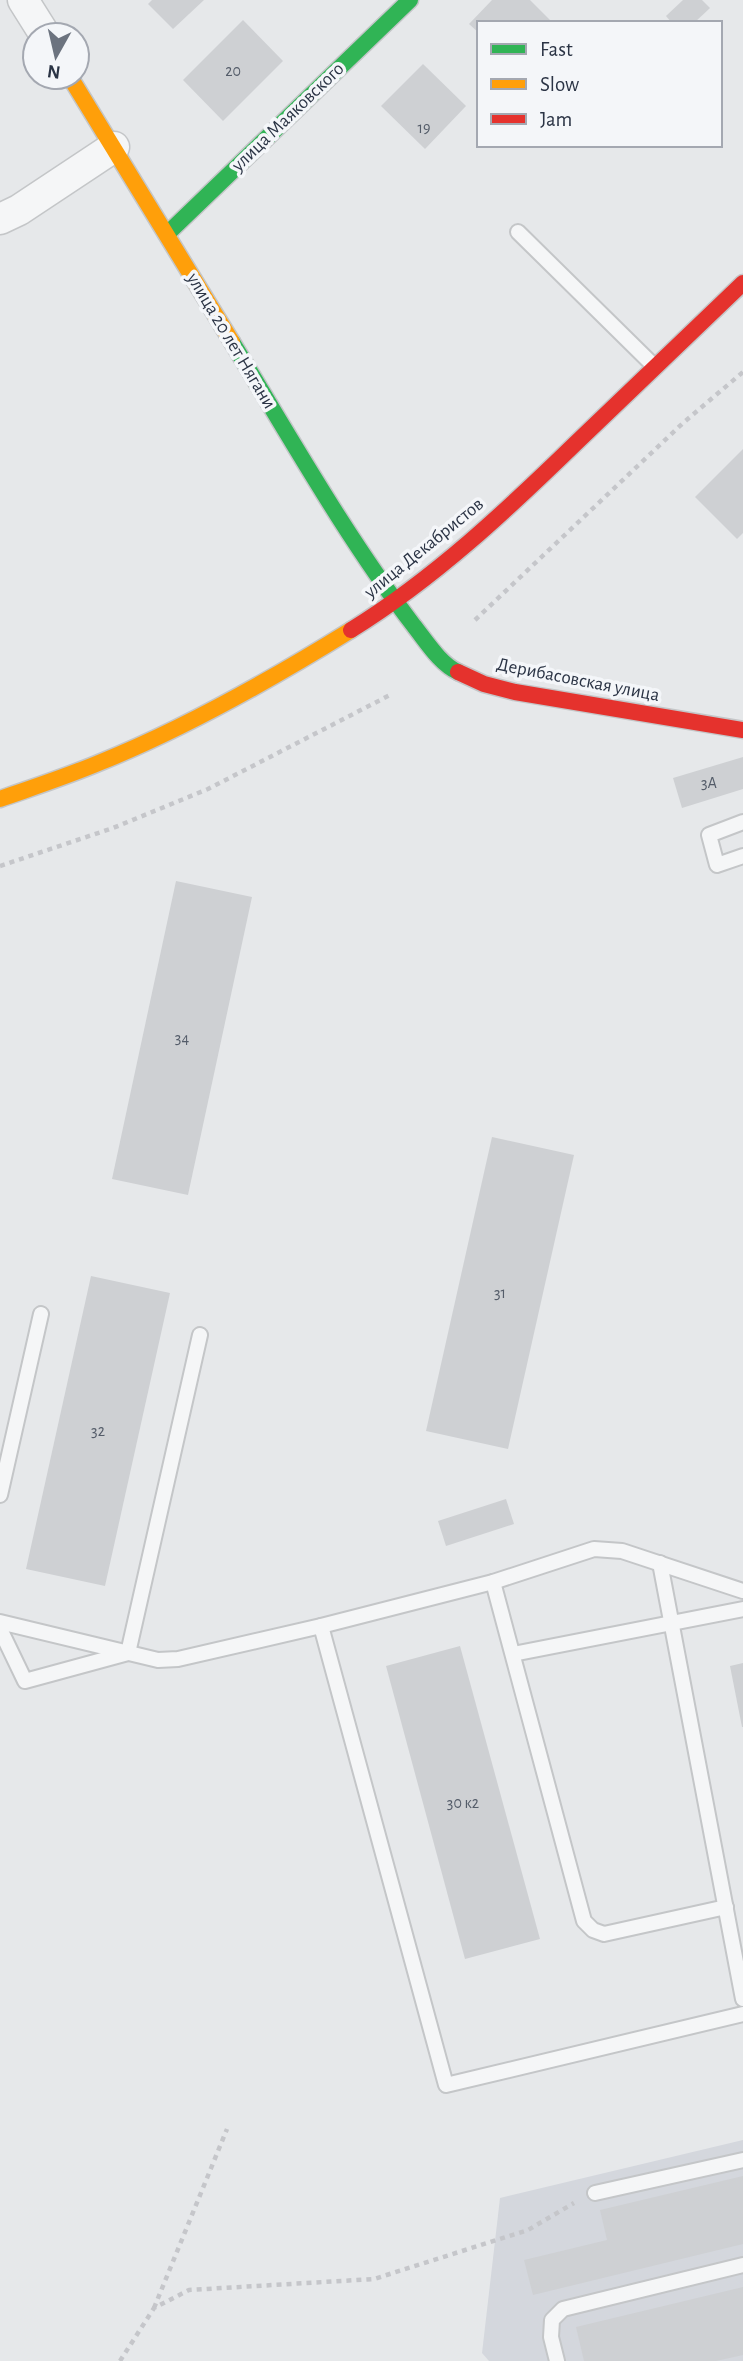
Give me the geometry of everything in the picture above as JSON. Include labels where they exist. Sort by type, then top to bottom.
[{"type":"street","points":[[23,0],[36,21]]},
{"type":"street","name":"улица Маяковского","points":[[167,234],[410,0]]},
{"type":"street","name":"улица 20 лет Нягани","points":[[80,91],[318,484],[396,602]]},
{"type":"street","points":[[0,219],[114,147]]},
{"type":"street","name":"улица Декабристов","points":[[0,799],[102,762],[196,718],[296,664],[396,602],[466,545],[535,483],[743,283]]},
{"type":"street","name":"Дерибасовская улица","points":[[396,602],[433,650],[453,670],[484,684],[558,700],[743,730]]},
{"type":"lane","points":[[518,232],[654,366]]},
{"type":"lane","points":[[743,822],[709,835],[717,865],[743,856]]},
{"type":"lane","points":[[0,1495],[41,1314]]},
{"type":"lane","points":[[128,1653],[200,1335]]},
{"type":"lane","points":[[0,1622],[158,1660],[178,1659],[321,1626],[494,1581],[594,1549],[622,1551],[743,1591]]},
{"type":"lane","points":[[660,1563],[743,1999]]},
{"type":"lane","points":[[494,1581],[584,1920],[593,1930],[604,1934],[726,1907]]},
{"type":"lane","points":[[513,1654],[743,1609]]},
{"type":"lane","points":[[321,1626],[446,2085],[743,2014]]},
{"type":"lane","points":[[0,1629],[25,1681],[128,1653]]},
{"type":"lane","points":[[595,2193],[743,2160]]},
{"type":"lane","points":[[557,2361],[551,2337],[552,2320],[563,2309],[743,2265]]},
{"type":"path","points":[[475,620],[683,423],[743,372]]},
{"type":"path","points":[[0,866],[113,828],[208,789],[390,695]]},
{"type":"path","points":[[120,2360],[154,2308],[228,2129]]},
{"type":"path","points":[[154,2308],[188,2290],[374,2279],[528,2230],[567,2206],[595,2193]]},
{"type":"shaded area","points":[[743,2140],[743,2361],[489,2361],[482,2353],[500,2198]]},
{"type":"building","points":[[152,0],[204,0],[173,29],[148,4]]},
{"type":"building","points":[[492,0],[530,0],[551,21],[477,21],[477,31],[469,24]]},
{"type":"building","points":[[683,0],[702,0],[710,8],[696,21],[670,21],[666,16]]},
{"type":"building","points":[[243,20],[283,61],[223,121],[183,80]]},
{"type":"building","points":[[423,64],[466,106],[425,149],[381,106]]},
{"type":"building","points":[[743,449],[743,533],[737,539],[695,497]]},
{"type":"building","points":[[743,757],[743,789],[682,808],[673,778]]},
{"type":"building","points":[[176,881],[252,897],[188,1195],[112,1179]]},
{"type":"building","points":[[492,1137],[574,1155],[508,1449],[426,1431]]},
{"type":"building","points":[[91,1276],[170,1293],[105,1586],[26,1569]]},
{"type":"building","points":[[506,1499],[514,1524],[446,1546],[438,1521]]},
{"type":"building","points":[[460,1646],[540,1939],[465,1959],[386,1666]]},
{"type":"building","points":[[743,1663],[743,1727],[742,1727],[730,1666]]},
{"type":"building","points":[[743,2176],[743,2244],[533,2295],[524,2260],[607,2240],[600,2210]]},
{"type":"building","points":[[743,2287],[743,2355],[716,2361],[584,2361],[576,2327]]},
{"type":"traffic: fast","points":[[167,234],[410,0]]},
{"type":"traffic: fast","points":[[232,342],[365,557],[434,652],[445,664],[458,672]]},
{"type":"traffic: slow","points":[[79,91],[232,342]]},
{"type":"traffic: slow","points":[[0,799],[89,767],[166,734],[260,684],[351,630]]},
{"type":"traffic: jam","points":[[351,630],[441,566],[497,518],[743,283]]},
{"type":"traffic: jam","points":[[458,672],[484,684],[515,692],[743,730]]}]
